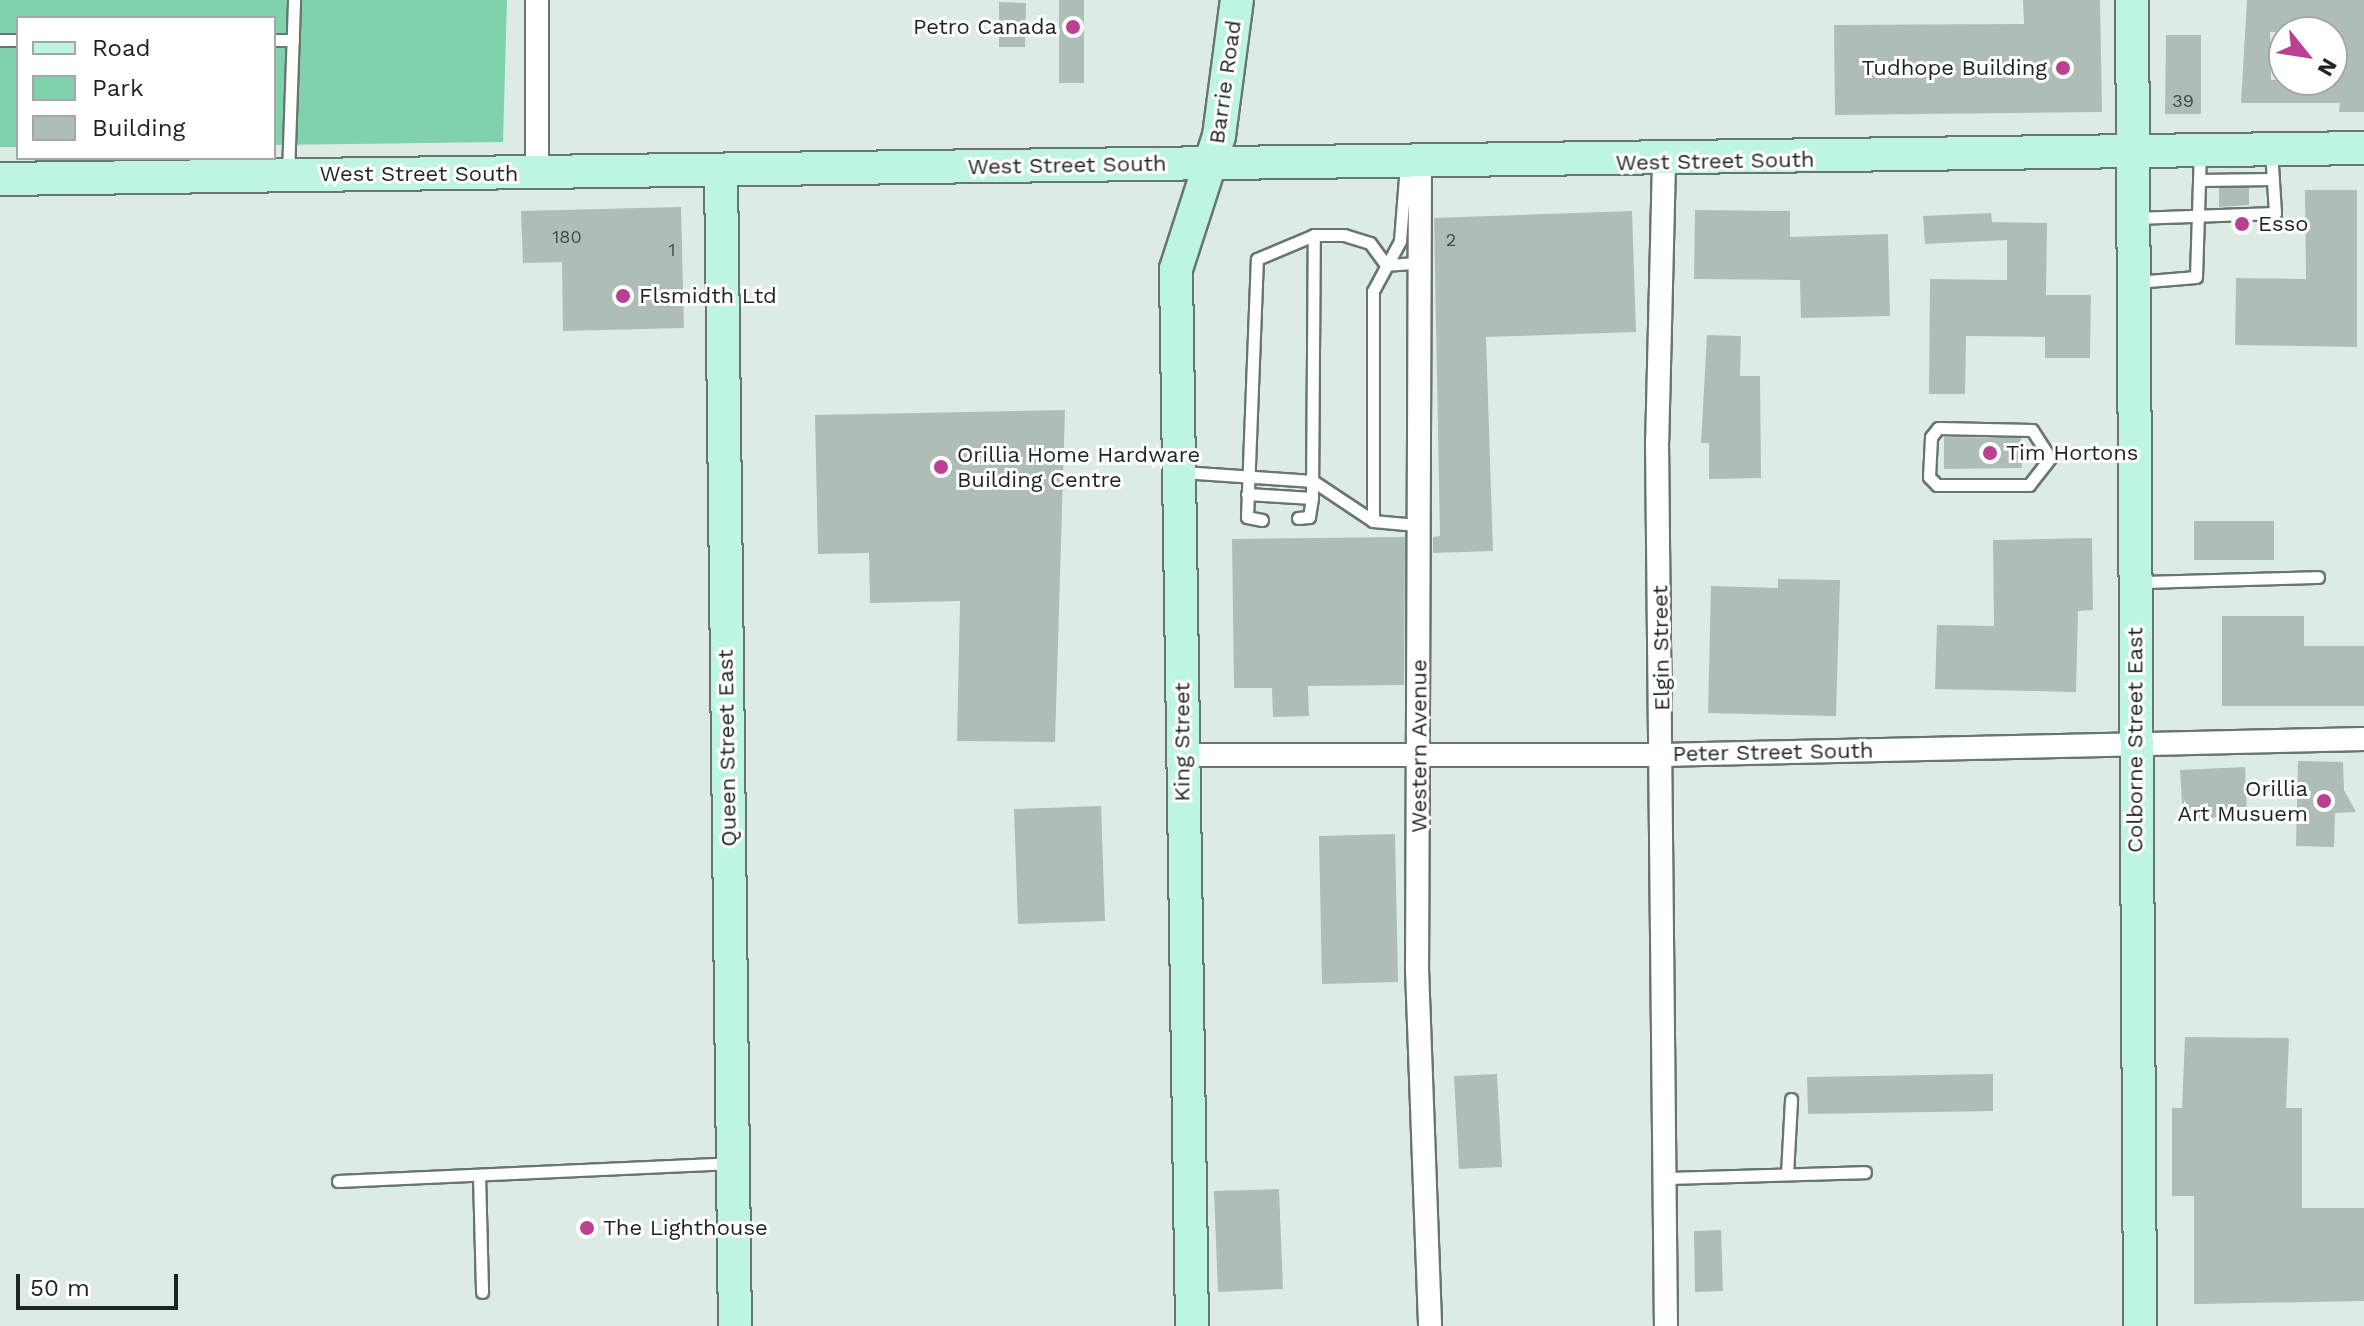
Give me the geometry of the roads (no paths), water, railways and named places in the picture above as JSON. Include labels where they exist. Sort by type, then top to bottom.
[{"type":"street","points":[[537,0],[537,173]]},
{"type":"street","name":"Barrie Road","points":[[1212,164],[1237,0]]},
{"type":"street","name":"Colborne Street East","points":[[2132,0],[2135,153],[2134,744],[2140,1326]]},
{"type":"street","name":"West Street South","points":[[0,179],[1212,164],[1664,162],[2135,153],[2200,166],[2272,164],[2364,148]]},
{"type":"street","name":"Elgin Street","points":[[1664,162],[1657,441],[1664,755],[1666,1326]]},
{"type":"street","name":"King Street","points":[[1192,1326],[1176,269],[1212,164]]},
{"type":"street","name":"Western Avenue","points":[[1413,165],[1418,263],[1416,525],[1420,753],[1417,969],[1430,1326]]},
{"type":"street","name":"Queen Street East","points":[[721,170],[735,1326]]},
{"type":"street","name":"Peter Street South","points":[[1182,755],[1664,755],[2364,739]]},
{"type":"lane","points":[[288,174],[294,0]]},
{"type":"lane","points":[[276,40],[293,40]]},
{"type":"lane","points":[[2135,218],[2275,213],[2272,164]]},
{"type":"lane","points":[[1373,521],[1373,291],[1403,225],[1413,165]]},
{"type":"lane","points":[[2135,282],[2196,277],[2200,166]]},
{"type":"lane","points":[[1262,520],[1247,517],[1257,259],[1314,235],[1370,243],[1386,265]]},
{"type":"lane","points":[[1298,518],[1309,517],[1313,481],[1314,235]]},
{"type":"lane","points":[[1386,265],[1418,263]]},
{"type":"lane","points":[[1938,428],[2032,430],[2050,458],[2029,485],[1942,486],[1929,477],[1931,437],[1938,428]]},
{"type":"lane","points":[[1177,471],[1313,481],[1373,521],[1416,525]]},
{"type":"lane","points":[[1247,494],[1312,498]]},
{"type":"lane","points":[[2135,582],[2318,577]]},
{"type":"lane","points":[[1787,1174],[1791,1099]]},
{"type":"lane","points":[[338,1181],[733,1163]]},
{"type":"lane","points":[[1665,1178],[1865,1172]]},
{"type":"lane","points":[[479,1175],[482,1292]]},
{"type":"place","name":"Petro Canada","points":[[1073,27]]},
{"type":"place","name":"Tudhope Building","points":[[2063,68]]},
{"type":"place","name":"Esso","points":[[2242,224]]},
{"type":"place","name":"Flsmidth Ltd","points":[[623,296]]},
{"type":"place","name":"Tim Hortons","points":[[1990,453]]},
{"type":"place","name":"Orillia Home Hardware Building Centre","points":[[941,467]]},
{"type":"place","name":"Orillia Art Musuem","points":[[2324,801]]},
{"type":"place","name":"The Lighthouse","points":[[587,1228]]}]
